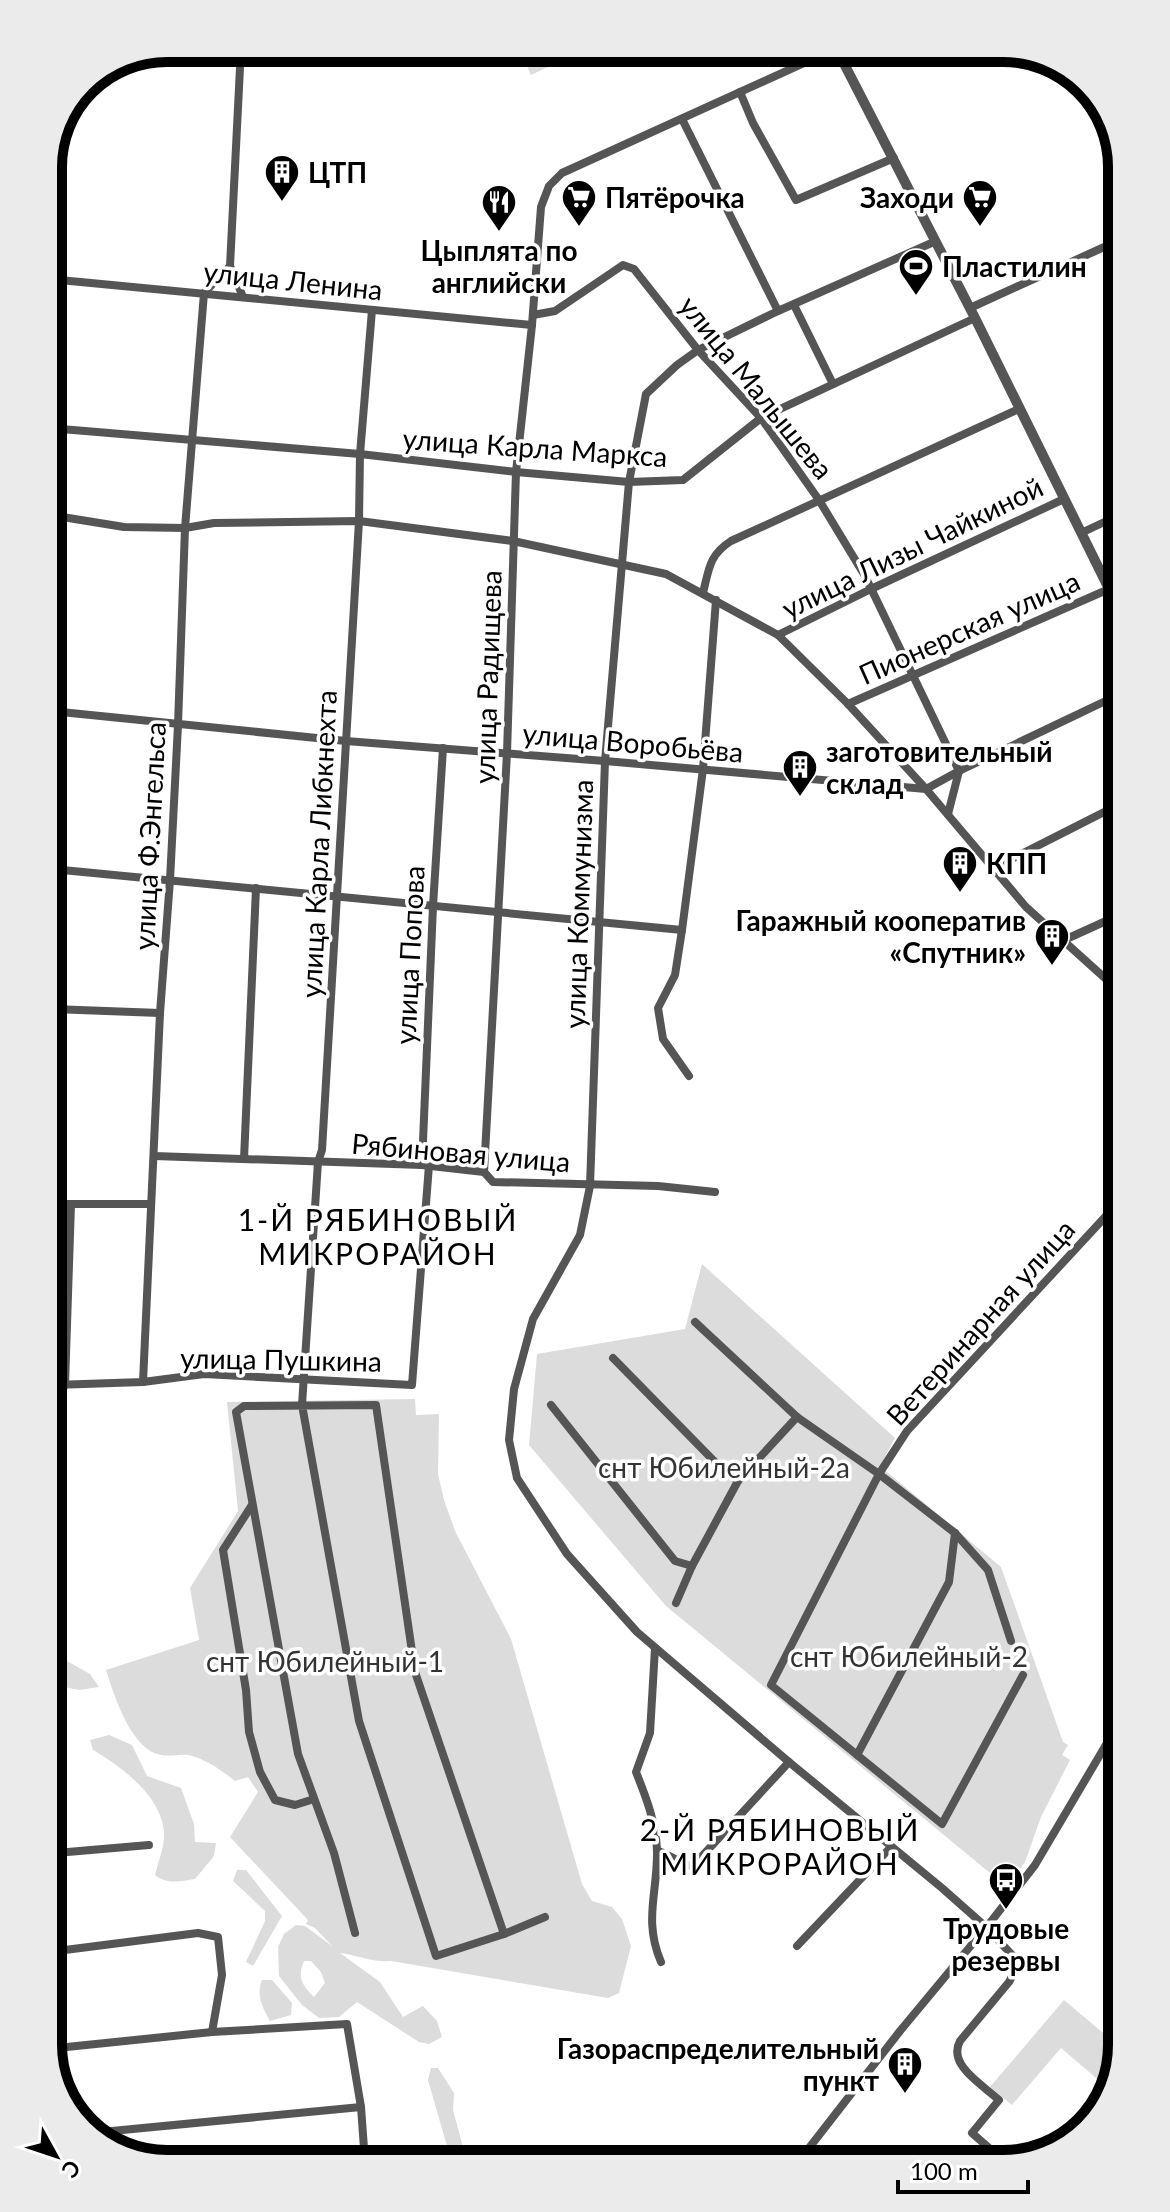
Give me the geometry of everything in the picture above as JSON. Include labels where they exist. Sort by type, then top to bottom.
[{"type":"street","points":[[240,62],[230,266],[243,297]]},
{"type":"street","points":[[778,311],[682,119],[808,62]]},
{"type":"street","points":[[844,62],[973,313],[1108,587]]},
{"type":"street","points":[[740,92],[753,123],[796,200],[894,158]]},
{"type":"street","name":"улица Радищева","points":[[484,1172],[507,753],[516,472],[541,207],[549,186],[562,173],[682,119]]},
{"type":"street","name":"улица Коммунизма","points":[[936,241],[698,350],[646,394],[629,482],[605,761],[590,1186],[580,1235],[533,1319],[514,1389],[509,1440],[517,1478],[567,1554],[637,1632],[986,1927],[1013,1956],[1016,1969],[1009,1982],[960,2041],[955,2052],[964,2068],[999,2100],[972,2133],[991,2150]]},
{"type":"street","name":"улица Карла Маркса","points":[[62,429],[360,454],[629,482],[683,480],[761,418],[1108,246]]},
{"type":"street","name":"улица Малышева","points":[[532,320],[555,311],[623,265],[634,269],[698,350],[761,418],[819,500],[865,576],[959,771]]},
{"type":"street","points":[[204,293],[230,266]]},
{"type":"street","name":"улица Ленина","points":[[62,280],[372,310],[532,320]]},
{"type":"street","name":"улица Ф.Энгельса","points":[[143,1382],[160,1013],[178,725],[185,528],[204,293]]},
{"type":"street","points":[[794,305],[833,384]]},
{"type":"street","name":"улица Карла Либкнехта","points":[[372,310],[360,454],[359,521],[322,1150],[318,1162],[302,1405],[359,1721],[436,1956],[504,1934]]},
{"type":"street","points":[[703,593],[717,549],[1019,409]]},
{"type":"street","name":"улица Лизы Чайкиной","points":[[778,635],[1064,499]]},
{"type":"street","points":[[62,517],[124,527],[185,528],[214,523],[359,521],[513,541],[666,574],[778,635],[848,704],[926,789],[1026,907],[1108,981]]},
{"type":"street","points":[[1081,533],[1108,520]]},
{"type":"street","name":"Пионерская улица","points":[[848,704],[1108,589]]},
{"type":"street","points":[[689,1076],[663,1039],[658,1012],[675,975],[682,930],[703,769],[716,600]]},
{"type":"street","points":[[926,789],[1108,700]]},
{"type":"street","name":"улица Воробьёва","points":[[62,712],[346,741],[926,789]]},
{"type":"street","name":"улица Попова","points":[[412,1385],[443,748]]},
{"type":"street","points":[[948,814],[959,771]]},
{"type":"street","points":[[992,869],[1108,810]]},
{"type":"street","points":[[62,870],[682,930]]},
{"type":"street","points":[[244,1159],[256,888]]},
{"type":"street","points":[[1062,941],[1108,920]]},
{"type":"street","points":[[62,1009],[160,1013]]},
{"type":"street","name":"Рябиновая улица","points":[[154,1156],[425,1165],[484,1172],[493,1182],[658,1186],[715,1192]]},
{"type":"street","points":[[62,1204],[151,1204]]},
{"type":"street","points":[[65,1385],[71,1204]]},
{"type":"street","name":"Ветеринарная улица","points":[[857,1755],[771,1685],[879,1474],[907,1431],[1108,1214]]},
{"type":"street","points":[[695,1322],[797,1417],[879,1474],[955,1533],[988,1570],[1011,1641]]},
{"type":"street","points":[[613,1358],[715,1462],[738,1481]]},
{"type":"street","name":"улица Пушкина","points":[[65,1385],[143,1382],[204,1374],[412,1385]]},
{"type":"street","points":[[355,1933],[334,1853],[298,1754],[236,1412],[244,1406],[376,1405],[415,1672],[504,1934],[545,1917]]},
{"type":"street","points":[[551,1405],[675,1561],[692,1566]]},
{"type":"street","points":[[676,1603],[692,1566],[738,1481],[797,1417]]},
{"type":"street","points":[[252,1505],[223,1550],[246,1690],[249,1732],[260,1772],[275,1800],[295,1805],[314,1799]]},
{"type":"street","points":[[955,1533],[949,1582],[857,1755],[942,1824],[1023,1675]]},
{"type":"street","points":[[655,1648],[650,1733],[636,1772],[648,1803],[657,1850],[651,1910],[653,1935],[661,1962]]},
{"type":"street","points":[[807,2150],[1026,1877],[1051,1842],[1108,1742]]},
{"type":"street","points":[[657,1850],[692,1867],[789,1762]]},
{"type":"street","points":[[62,1852],[149,1845]]},
{"type":"street","points":[[797,1946],[891,1847]]},
{"type":"street","points":[[62,1950],[198,1933],[218,1937],[222,1975],[212,2032]]},
{"type":"street","points":[[62,2047],[212,2032],[347,2024],[361,2107],[364,2150]]},
{"type":"street","points":[[108,2131],[361,2107]]},
{"type":"green space","points":[[525,62],[551,62],[552,65],[531,75]]},
{"type":"green space","points":[[702,1264],[895,1438],[880,1466],[1001,1567],[1063,1742],[1068,1745],[1062,1755],[1070,1760],[1041,1817],[1025,1862],[1007,1887],[666,1606],[529,1445],[537,1354],[685,1329]]},
{"type":"green space","name":"снт Юбилейный-1","points":[[415,1399],[416,1415],[439,1414],[438,1474],[444,1500],[455,1531],[511,1639],[582,1884],[592,1901],[612,1907],[622,1919],[631,1946],[619,1993],[608,1998],[340,1953],[380,1982],[403,2017],[423,2006],[437,2021],[442,2037],[429,2044],[419,2042],[357,2002],[339,2017],[319,2018],[302,2005],[279,1976],[278,1947],[284,1934],[296,1925],[305,1926],[332,1946],[315,1928],[306,1924],[308,1920],[230,1837],[258,1792],[248,1777],[235,1781],[198,1758],[150,1751],[125,1720],[106,1670],[199,1640],[190,1588],[238,1511],[227,1402]],"holes":[[[304,1961],[311,1961],[321,1972],[325,1983],[314,1997],[301,1977]]]},
{"type":"green space","points":[[62,1660],[90,1674],[99,1687],[79,1690],[62,1686]]},
{"type":"green space","points":[[109,1735],[132,1745],[147,1776],[181,1788],[194,1824],[195,1842],[216,1843],[214,1856],[195,1879],[169,1881],[155,1875],[164,1838],[163,1824],[158,1810],[140,1786],[117,1765],[93,1750],[90,1740]]},
{"type":"green space","points":[[237,1870],[246,1870],[282,1916],[253,1966],[246,1962],[265,1921],[265,1911],[233,1881]]},
{"type":"green space","points":[[262,1980],[272,1980],[292,2003],[291,2015],[270,2021],[261,2001]]},
{"type":"green space","points":[[1064,2000],[1108,2037],[1107,2059],[1101,2082],[1061,2048],[1012,2105],[990,2087]]},
{"type":"green space","points":[[431,2068],[438,2068],[454,2093],[453,2110],[464,2150],[448,2150],[428,2080]]},
{"type":"place","name":"ЦТП","points":[[282,203]]},
{"type":"place","name":"Пятёрочка","points":[[579,228]]},
{"type":"place","name":"Заходи","points":[[980,228]]},
{"type":"place","name":"Цыплята по английски","points":[[499,233]]},
{"type":"place","name":"Пластилин","points":[[916,297]]},
{"type":"place","name":"заготовительный склад","points":[[800,798]]},
{"type":"place","name":"КПП","points":[[960,894]]},
{"type":"place","name":"Гаражный кооператив «Спутник»","points":[[1052,967]]},
{"type":"place","name":"Трудовые резервы","points":[[1006,1911]]},
{"type":"place","name":"Газораспределительный пункт","points":[[905,2095]]},
{"type":"district","name":"1-Й РЯБИНОВЫЙ МИКРОРАЙОН","points":[[378,1236]]},
{"type":"district","name":"2-Й РЯБИНОВЫЙ МИКРОРАЙОН","points":[[780,1846]]},
{"type":"park label","name":"снт Юбилейный-2а","points":[[724,1467]]},
{"type":"park label","name":"снт Юбилейный-2","points":[[909,1656]]}]
